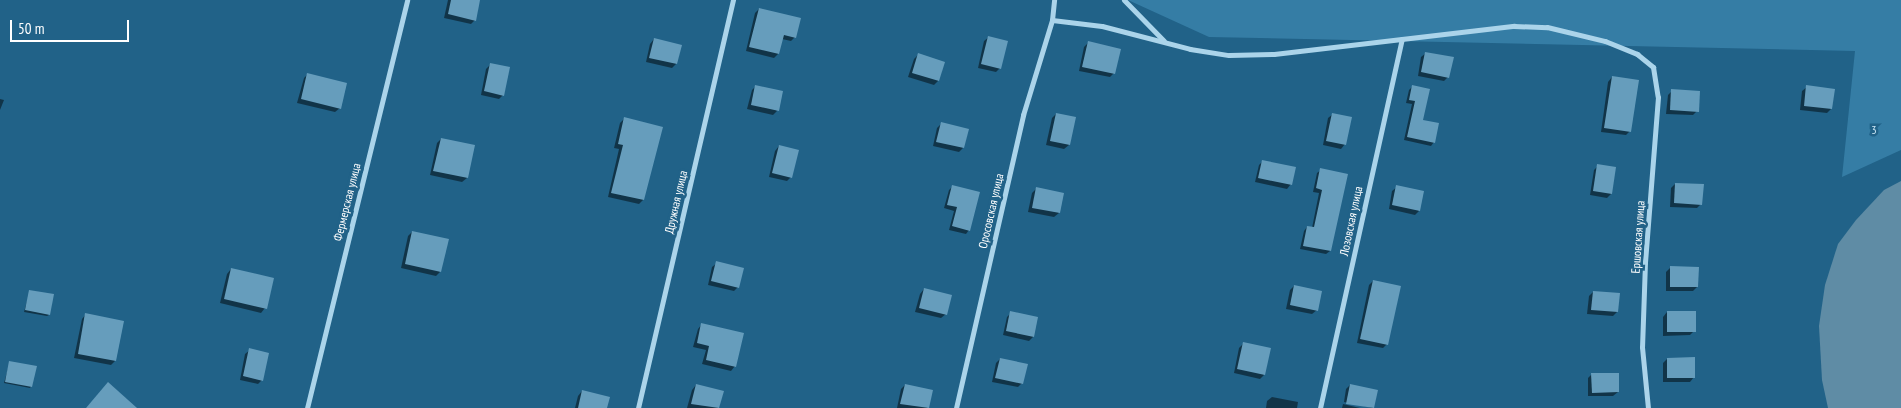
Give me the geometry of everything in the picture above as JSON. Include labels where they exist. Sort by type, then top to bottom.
[{"type":"street","name":"Фермерская улица","points":[[307,408],[407,0]]},
{"type":"street","name":"Дружная улица","points":[[638,408],[733,0]]},
{"type":"street","name":"Оросовская улица","points":[[956,408],[1023,115],[1052,20],[1054,0]]},
{"type":"street","points":[[1124,0],[1164,41]]},
{"type":"street","points":[[1052,20],[1102,26],[1190,49],[1229,55],[1274,54],[1402,39]]},
{"type":"street","name":"Ершовская улица","points":[[1402,39],[1514,26],[1547,27],[1605,41],[1636,54],[1653,67],[1658,96],[1642,347],[1648,408]]},
{"type":"street","name":"Лозовская улица","points":[[1320,408],[1402,39]]},
{"type":"green space","name":"3","points":[[1128,0],[1901,0],[1901,150],[1842,177],[1855,51],[1209,37]]},
{"type":"shaded area","points":[[1901,181],[1901,408],[1828,408],[1822,380],[1819,326],[1825,285],[1838,244],[1856,220],[1884,190]]},
{"type":"building","points":[[451,0],[480,0],[476,21],[448,14]]},
{"type":"building","points":[[759,8],[801,18],[796,38],[784,35],[779,54],[749,47]]},
{"type":"building","points":[[988,36],[1008,41],[1001,69],[981,64]]},
{"type":"building","points":[[654,38],[682,45],[677,64],[649,58]]},
{"type":"building","points":[[1088,41],[1121,49],[1115,74],[1082,67]]},
{"type":"building","points":[[1425,52],[1454,57],[1449,78],[1421,72]]},
{"type":"building","points":[[918,53],[945,62],[939,81],[912,73]]},
{"type":"building","points":[[490,63],[510,67],[504,96],[484,91]]},
{"type":"building","points":[[307,73],[347,83],[341,109],[301,99]]},
{"type":"building","points":[[1612,76],[1639,80],[1631,132],[1604,128]]},
{"type":"building","points":[[755,85],[783,91],[779,111],[751,105]]},
{"type":"building","points":[[1412,85],[1430,89],[1423,120],[1439,123],[1435,143],[1407,137],[1415,101],[1409,100]]},
{"type":"building","points":[[1806,85],[1835,89],[1832,109],[1804,106]]},
{"type":"building","points":[[1671,89],[1700,91],[1699,112],[1670,110]]},
{"type":"building","points":[[1056,113],[1076,117],[1070,145],[1050,141]]},
{"type":"building","points":[[1332,113],[1352,117],[1346,145],[1326,141]]},
{"type":"building","points":[[624,117],[663,127],[644,200],[611,193],[623,145],[618,144]]},
{"type":"building","points":[[941,122],[969,129],[964,148],[936,142]]},
{"type":"building","points":[[441,138],[475,145],[468,178],[433,171]]},
{"type":"building","points":[[779,145],[799,150],[792,178],[772,173]]},
{"type":"building","points":[[1262,160],[1296,167],[1292,185],[1258,178]]},
{"type":"building","points":[[1597,164],[1616,167],[1612,194],[1593,191]]},
{"type":"building","points":[[1320,168],[1348,174],[1331,251],[1303,246],[1307,226],[1314,227],[1322,190],[1316,188]]},
{"type":"building","points":[[1675,183],[1704,184],[1702,205],[1674,203]]},
{"type":"building","points":[[952,185],[980,192],[970,231],[952,226],[957,207],[947,205]]},
{"type":"building","points":[[1396,185],[1424,191],[1420,211],[1392,205]]},
{"type":"building","points":[[1036,187],[1064,193],[1060,213],[1032,208]]},
{"type":"building","points":[[412,231],[449,239],[441,272],[405,264]]},
{"type":"building","points":[[716,261],[744,268],[739,288],[711,281]]},
{"type":"building","points":[[1670,266],[1699,267],[1698,287],[1670,287]]},
{"type":"building","points":[[231,268],[274,278],[267,309],[224,299]]},
{"type":"building","points":[[1373,280],[1401,286],[1388,345],[1360,339]]},
{"type":"building","points":[[1294,285],[1322,291],[1318,311],[1290,305]]},
{"type":"building","points":[[924,288],[952,295],[947,315],[919,308]]},
{"type":"building","points":[[29,290],[54,294],[50,315],[25,310]]},
{"type":"building","points":[[1593,291],[1620,293],[1618,312],[1591,310]]},
{"type":"building","points":[[1010,311],[1038,317],[1034,337],[1006,331]]},
{"type":"building","points":[[1667,311],[1696,311],[1696,332],[1667,332]]},
{"type":"building","points":[[85,313],[124,321],[116,361],[78,354]]},
{"type":"building","points":[[701,323],[744,333],[736,367],[706,360],[709,346],[697,343]]},
{"type":"building","points":[[1243,342],[1271,348],[1265,375],[1237,369]]},
{"type":"building","points":[[249,348],[269,353],[263,381],[243,376]]},
{"type":"building","points":[[1695,357],[1695,378],[1667,378],[1667,358]]},
{"type":"building","points":[[1000,358],[1028,364],[1023,384],[995,378]]},
{"type":"building","points":[[9,361],[37,366],[32,387],[5,382]]},
{"type":"building","points":[[1591,373],[1619,373],[1619,392],[1592,393]]},
{"type":"building","points":[[108,382],[137,408],[86,408]]},
{"type":"building","points":[[696,384],[724,391],[719,408],[691,404]]},
{"type":"building","points":[[905,384],[933,390],[929,408],[900,404]]},
{"type":"building","points":[[1350,384],[1378,390],[1374,408],[1346,404]]},
{"type":"building","points":[[582,390],[610,397],[607,408],[578,408]]}]
